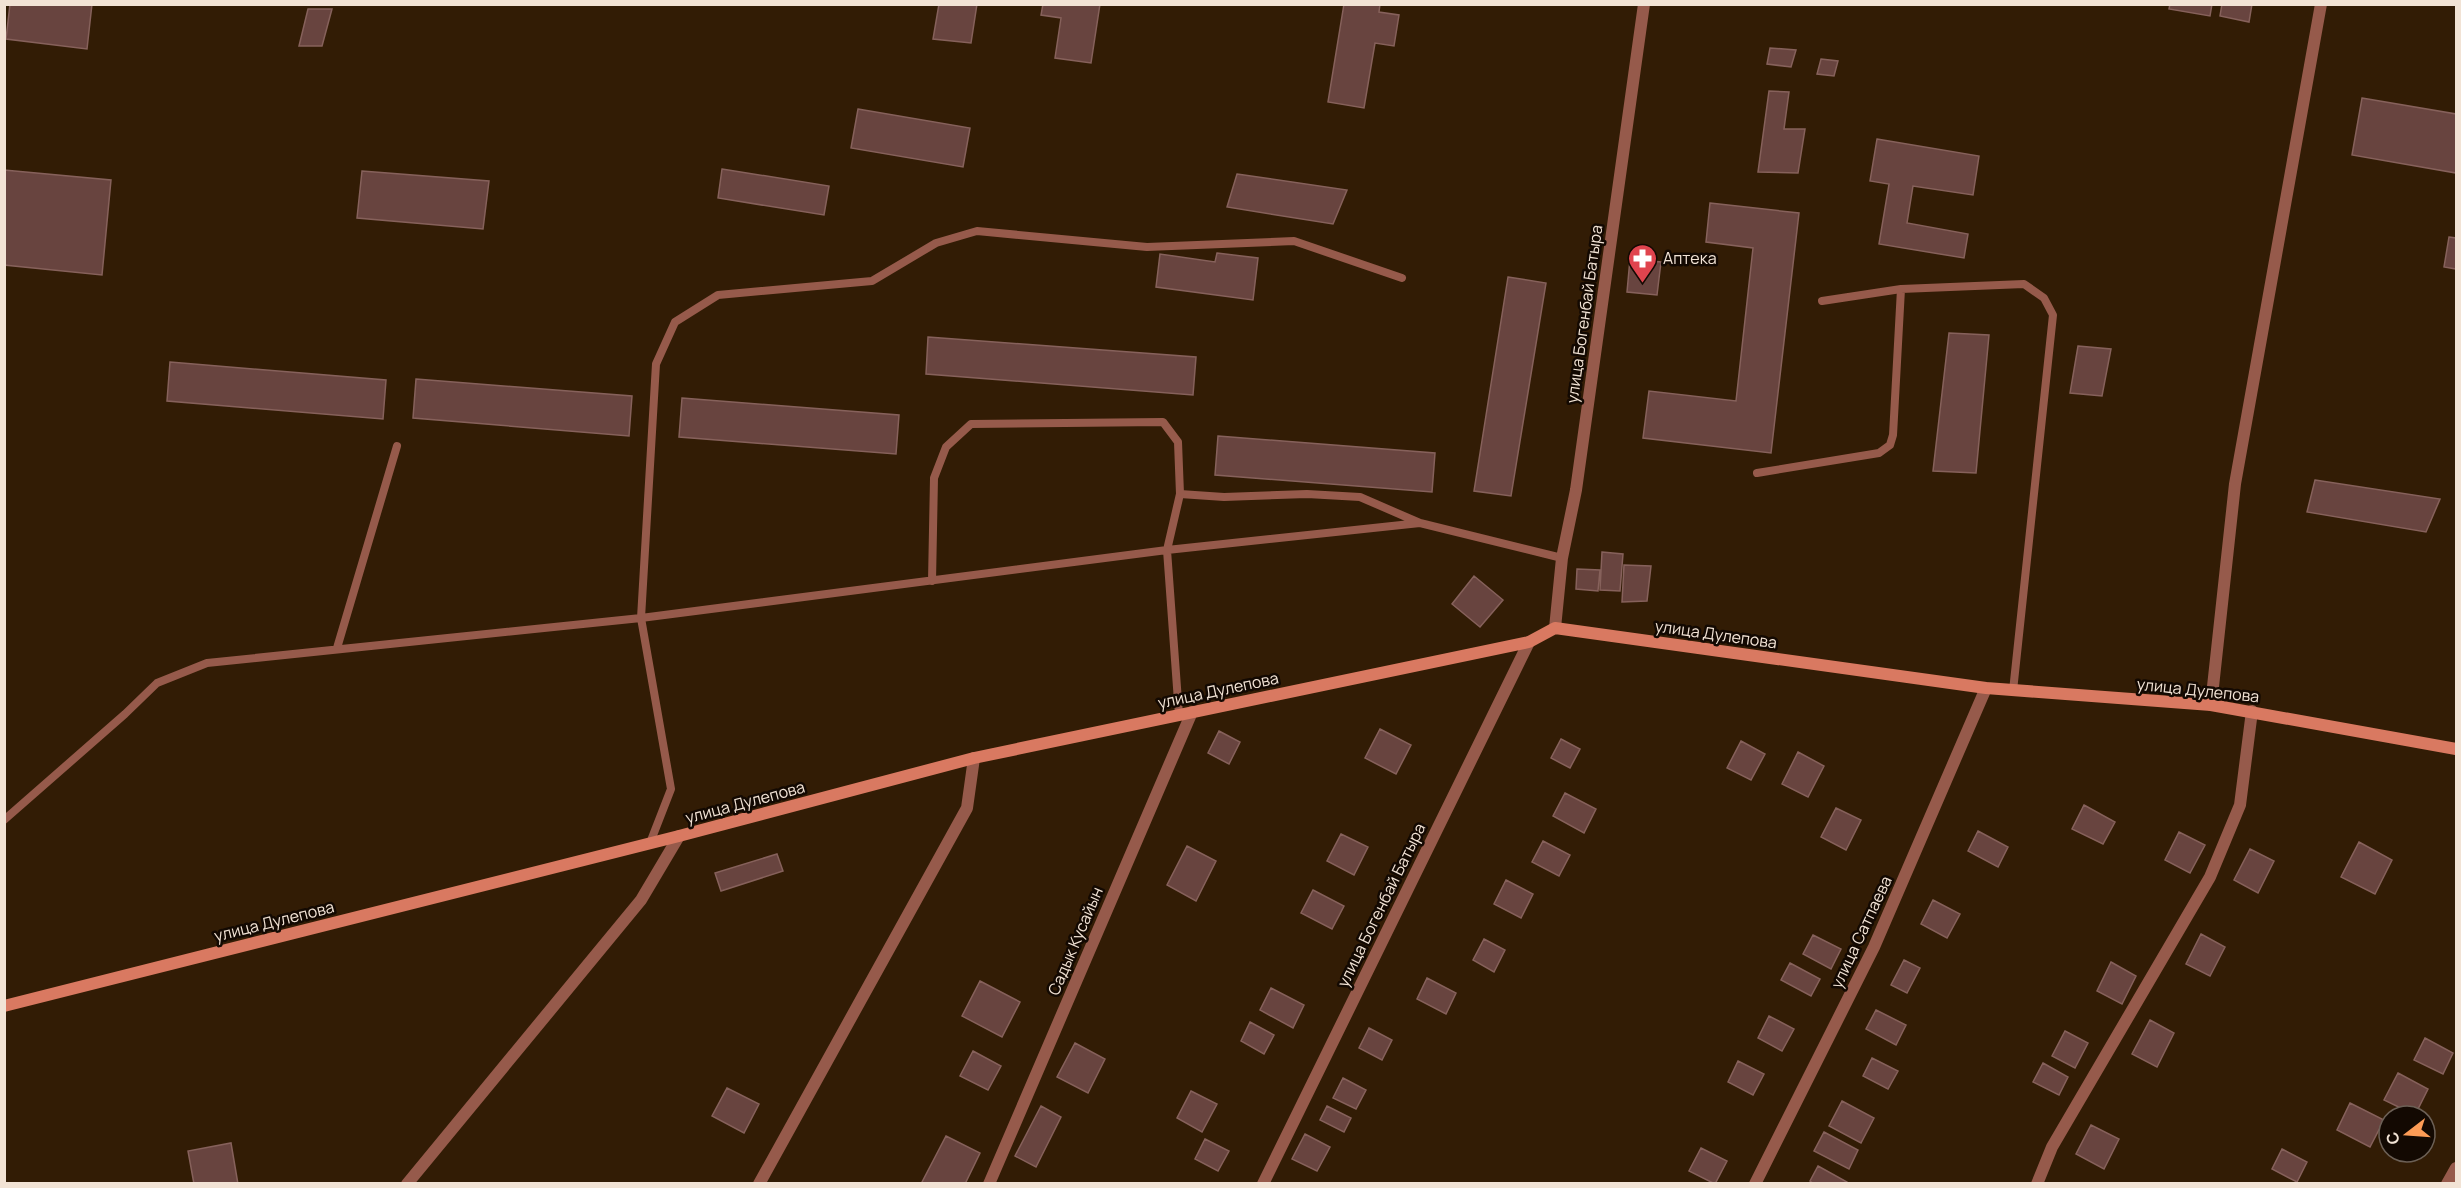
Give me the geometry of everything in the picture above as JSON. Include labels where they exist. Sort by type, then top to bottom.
[{"type":"street","name":"улица Богенбай Батыра","points":[[1555,628],[1562,558],[1576,490],[1644,4]]},
{"type":"street","points":[[2211,705],[2235,484],[2321,4]]},
{"type":"street","name":"улица Дулепова","points":[[4,1006],[679,836],[974,758],[1529,642],[1555,628],[1986,688],[2211,705],[2457,749]]},
{"type":"street","name":"улица Богенбай Батыра","points":[[1263,1184],[1529,642]]},
{"type":"street","name":"улица Сатпаева","points":[[1755,1184],[1874,947],[1986,688]]},
{"type":"street","points":[[2037,1184],[2052,1147],[2210,877],[2240,804],[2252,711]]},
{"type":"street","name":"Садык Кусайын","points":[[988,1184],[1192,712]]},
{"type":"street","points":[[759,1184],[967,808],[974,758]]},
{"type":"street","points":[[407,1184],[641,900],[679,836]]},
{"type":"street","points":[[2447,1184],[2457,1168]]},
{"type":"lane","points":[[650,843],[671,789],[641,618],[656,364],[675,322],[718,295],[872,281],[936,243],[977,231],[1147,247],[1294,240],[1402,278]]},
{"type":"lane","points":[[1822,302],[1901,290],[2024,284],[2044,298],[2053,315],[2013,691]]},
{"type":"lane","points":[[1757,473],[1879,453],[1890,445],[1893,435],[1901,290]]},
{"type":"lane","points":[[932,581],[933,478],[946,447],[971,424],[1163,422],[1178,442],[1180,494],[1167,550],[1179,715]]},
{"type":"lane","points":[[337,648],[397,446]]},
{"type":"lane","points":[[1180,494],[1224,497],[1307,494],[1360,497],[1420,523],[1562,558]]},
{"type":"lane","points":[[4,820],[158,683],[207,663],[641,618],[1167,550],[1420,523]]},
{"type":"building","points":[[10,4],[92,4],[87,49],[6,39]]},
{"type":"building","points":[[939,4],[977,4],[971,43],[933,39]]},
{"type":"building","points":[[1043,4],[1100,4],[1091,63],[1055,58],[1061,18],[1041,15]]},
{"type":"building","points":[[1344,4],[1380,4],[1379,12],[1399,15],[1394,46],[1375,43],[1364,108],[1328,102]]},
{"type":"building","points":[[2170,4],[2212,4],[2210,16],[2169,9]]},
{"type":"building","points":[[2222,4],[2252,4],[2249,22],[2220,16]]},
{"type":"building","points":[[308,9],[332,9],[322,46],[299,46]]},
{"type":"building","points":[[1770,48],[1796,50],[1791,67],[1767,64]]},
{"type":"building","points":[[1821,59],[1838,61],[1834,76],[1817,74]]},
{"type":"building","points":[[1769,91],[1789,92],[1784,129],[1805,129],[1798,173],[1758,172]]},
{"type":"building","points":[[2362,98],[2456,114],[2456,173],[2352,155]]},
{"type":"building","points":[[858,109],[970,128],[963,167],[851,148]]},
{"type":"building","points":[[1877,139],[1979,156],[1973,195],[1913,186],[1907,223],[1968,234],[1964,258],[1879,244],[1889,184],[1870,181]]},
{"type":"building","points":[[722,169],[829,186],[824,215],[718,198]]},
{"type":"building","points":[[4,170],[111,180],[102,275],[4,265]]},
{"type":"building","points":[[362,171],[489,181],[483,229],[357,218]]},
{"type":"building","points":[[1237,174],[1347,190],[1333,224],[1227,207]]},
{"type":"building","points":[[1710,203],[1799,213],[1771,453],[1643,438],[1649,391],[1736,401],[1753,248],[1706,242]]},
{"type":"building","points":[[2449,237],[2456,238],[2456,269],[2444,267]]},
{"type":"building","points":[[1217,253],[1258,258],[1253,300],[1156,287],[1160,254],[1215,262]]},
{"type":"building","points":[[1630,259],[1661,262],[1657,295],[1627,292]]},
{"type":"building","points":[[1508,277],[1546,283],[1511,496],[1474,491]]},
{"type":"building","points":[[1949,333],[1989,335],[1976,473],[1933,471]]},
{"type":"building","points":[[928,337],[1196,357],[1193,395],[926,374]]},
{"type":"building","points":[[2078,346],[2111,349],[2102,396],[2070,393]]},
{"type":"building","points":[[170,362],[386,380],[383,419],[167,401]]},
{"type":"building","points":[[416,379],[632,396],[629,436],[413,418]]},
{"type":"building","points":[[682,398],[899,415],[896,454],[679,437]]},
{"type":"building","points":[[1218,436],[1435,453],[1432,492],[1215,475]]},
{"type":"building","points":[[2315,480],[2440,499],[2426,532],[2307,512]]},
{"type":"building","points":[[1602,552],[1623,554],[1620,591],[1600,590]]},
{"type":"building","points":[[1624,565],[1651,566],[1647,601],[1622,602]]},
{"type":"building","points":[[1577,569],[1600,570],[1598,591],[1576,589]]},
{"type":"building","points":[[1474,576],[1503,600],[1480,627],[1452,604]]},
{"type":"building","points":[[1380,729],[1411,745],[1396,774],[1365,758]]},
{"type":"building","points":[[1219,731],[1240,742],[1229,764],[1208,753]]},
{"type":"building","points":[[1561,739],[1580,749],[1570,768],[1551,758]]},
{"type":"building","points":[[1741,741],[1765,754],[1751,780],[1727,768]]},
{"type":"building","points":[[1798,752],[1824,766],[1808,797],[1782,784]]},
{"type":"building","points":[[1565,793],[1596,809],[1584,833],[1553,816]]},
{"type":"building","points":[[2084,805],[2115,822],[2103,844],[2072,829]]},
{"type":"building","points":[[1836,808],[1861,820],[1846,850],[1821,837]]},
{"type":"building","points":[[1978,831],[2008,847],[1998,867],[1968,851]]},
{"type":"building","points":[[2179,832],[2205,845],[2190,873],[2165,860]]},
{"type":"building","points":[[1341,834],[1368,847],[1354,875],[1327,861]]},
{"type":"building","points":[[1543,841],[1570,855],[1559,876],[1532,862]]},
{"type":"building","points":[[2359,842],[2392,860],[2375,894],[2341,877]]},
{"type":"building","points":[[1187,846],[1216,861],[1196,901],[1167,885]]},
{"type":"building","points":[[2250,849],[2274,861],[2258,893],[2234,880]]},
{"type":"building","points":[[777,854],[783,871],[721,891],[715,873]]},
{"type":"building","points":[[1506,880],[1533,894],[1521,918],[1494,904]]},
{"type":"building","points":[[1313,890],[1344,906],[1332,929],[1301,913]]},
{"type":"building","points":[[1933,900],[1960,914],[1947,938],[1921,924]]},
{"type":"building","points":[[2201,934],[2225,947],[2210,976],[2186,964]]},
{"type":"building","points":[[1813,935],[1841,949],[1831,969],[1803,954]]},
{"type":"building","points":[[1484,939],[1505,950],[1494,972],[1473,960]]},
{"type":"building","points":[[1904,960],[1920,968],[1907,993],[1891,985]]},
{"type":"building","points":[[2111,962],[2136,976],[2122,1004],[2097,991]]},
{"type":"building","points":[[1790,963],[1820,979],[1811,996],[1781,980]]},
{"type":"building","points":[[1427,978],[1456,993],[1446,1014],[1417,999]]},
{"type":"building","points":[[980,981],[1020,1002],[1002,1037],[962,1016]]},
{"type":"building","points":[[1271,988],[1304,1005],[1293,1028],[1260,1010]]},
{"type":"building","points":[[1876,1010],[1906,1025],[1896,1045],[1866,1029]]},
{"type":"building","points":[[1769,1016],[1794,1029],[1782,1051],[1758,1038]]},
{"type":"building","points":[[2150,1020],[2174,1033],[2157,1067],[2132,1054]]},
{"type":"building","points":[[1250,1022],[1274,1035],[1264,1054],[1241,1041]]},
{"type":"building","points":[[1369,1028],[1392,1040],[1382,1060],[1359,1048]]},
{"type":"building","points":[[2065,1031],[2088,1043],[2075,1068],[2052,1056]]},
{"type":"building","points":[[2425,1038],[2453,1053],[2443,1074],[2414,1060]]},
{"type":"building","points":[[1075,1043],[1105,1059],[1088,1093],[1057,1077]]},
{"type":"building","points":[[973,1051],[1001,1066],[988,1090],[960,1076]]},
{"type":"building","points":[[1872,1058],[1898,1071],[1888,1089],[1863,1076]]},
{"type":"building","points":[[1738,1061],[1764,1074],[1753,1095],[1728,1082]]},
{"type":"building","points":[[2043,1063],[2068,1077],[2059,1095],[2033,1082]]},
{"type":"building","points":[[2398,1073],[2428,1089],[2420,1104],[2392,1104],[2384,1100]]},
{"type":"building","points":[[1343,1078],[1366,1090],[1356,1109],[1333,1098]]},
{"type":"building","points":[[727,1088],[759,1104],[744,1133],[712,1116]]},
{"type":"building","points":[[1191,1091],[1217,1104],[1202,1132],[1177,1118]]},
{"type":"building","points":[[1842,1101],[1874,1118],[1861,1143],[1829,1126]]},
{"type":"building","points":[[2350,1103],[2377,1116],[2377,1134],[2370,1147],[2337,1130]]},
{"type":"building","points":[[1041,1106],[1061,1117],[1036,1167],[1015,1156]]},
{"type":"building","points":[[1327,1106],[1351,1118],[1344,1132],[1320,1120]]},
{"type":"building","points":[[2091,1125],[2119,1139],[2104,1169],[2076,1154]]},
{"type":"building","points":[[1824,1132],[1858,1150],[1849,1169],[1814,1151]]},
{"type":"building","points":[[1305,1134],[1330,1147],[1317,1171],[1292,1159]]},
{"type":"building","points":[[946,1136],[980,1153],[965,1184],[921,1184]]},
{"type":"building","points":[[1205,1139],[1229,1151],[1218,1171],[1195,1159]]},
{"type":"building","points":[[231,1143],[238,1184],[194,1184],[188,1151]]},
{"type":"building","points":[[1701,1148],[1727,1161],[1715,1184],[1689,1171]]},
{"type":"building","points":[[2282,1149],[2307,1162],[2297,1182],[2272,1169]]},
{"type":"building","points":[[1818,1166],[1847,1182],[1846,1184],[1814,1184],[1810,1181]]},
{"type":"place","name":"Аптека","points":[[1642,284]]}]
